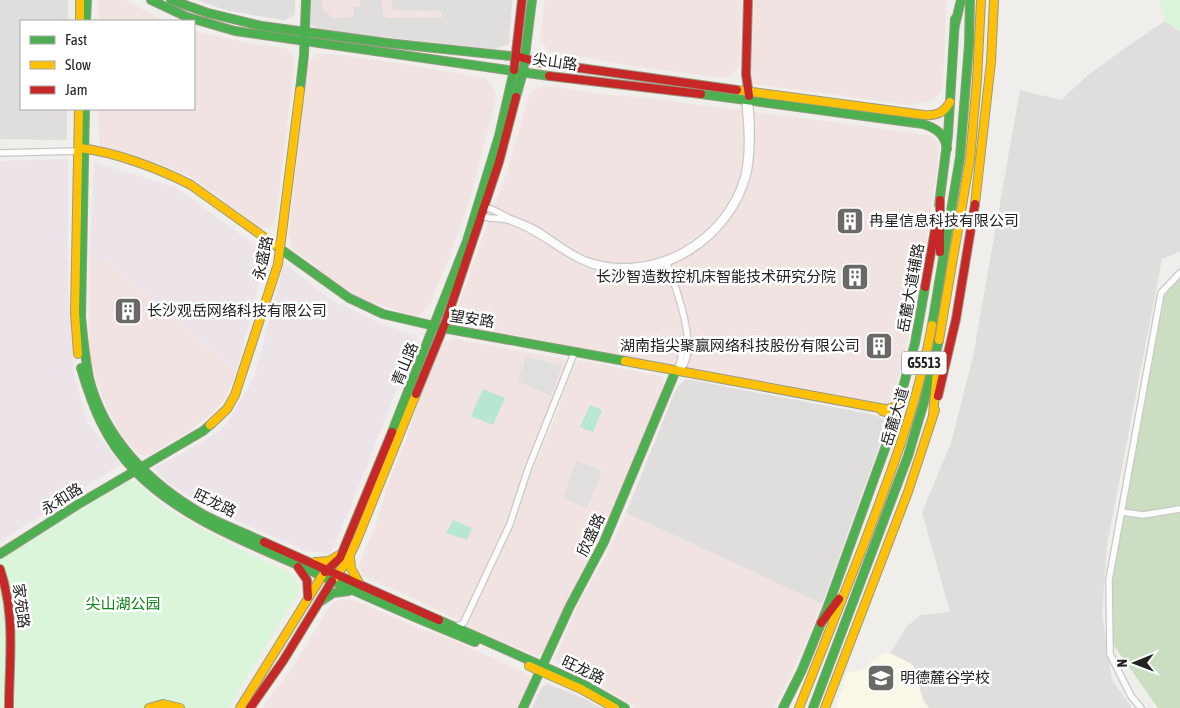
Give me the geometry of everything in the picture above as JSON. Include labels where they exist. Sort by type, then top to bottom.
[{"type":"main road","points":[[80,0],[80,20]]},
{"type":"main road","points":[[86,20],[87,0]]},
{"type":"main road","name":"尖山路","points":[[150,0],[178,14],[208,24],[235,30],[514,71],[923,124],[943,134],[946,149]]},
{"type":"main road","name":"尖山路","points":[[171,0],[224,19],[304,32],[501,56],[516,56],[537,62],[636,77],[930,116],[945,111],[950,102]]},
{"type":"main road","name":"永盛路","points":[[137,469],[203,431],[227,409],[242,377],[272,286],[279,249],[304,41],[304,0]]},
{"type":"main road","name":"青山路","points":[[480,210],[514,71],[522,0]]},
{"type":"main road","name":"青山路","points":[[250,708],[283,661],[332,581],[351,554],[438,328],[499,162],[526,58],[532,0]]},
{"type":"main road","points":[[747,0],[747,100]]},
{"type":"main road","name":"岳麓大道辅路","points":[[783,708],[822,624],[856,532],[894,424],[915,343],[940,200],[954,62],[956,0]]},
{"type":"main road","points":[[955,25],[961,0]]},
{"type":"main road","name":"岳麓大道","points":[[799,708],[848,586],[903,439],[927,352],[960,157],[969,45],[970,0]]},
{"type":"main road","name":"岳麓大道","points":[[813,708],[908,456],[921,416],[940,337],[970,158],[979,57],[981,0]]},
{"type":"main road","points":[[825,708],[908,492],[934,415],[950,347],[975,207],[992,55],[994,0]]},
{"type":"main road","name":"旺龙路","points":[[79,110],[81,150]]},
{"type":"main road","name":"旺龙路","points":[[85,110],[81,150],[76,329],[79,357],[90,401],[101,426],[114,446],[154,489],[185,511],[242,541],[358,593],[592,689],[625,708]]},
{"type":"main road","name":"望安路","points":[[81,150],[146,166],[176,177],[203,193],[331,286],[357,302],[383,314],[438,328],[885,409],[896,407],[900,402]]},
{"type":"main road","points":[[940,200],[940,280]]},
{"type":"main road","name":"青山路","points":[[240,708],[322,576],[336,563],[346,545],[438,328]]},
{"type":"main road","points":[[934,415],[940,337]]},
{"type":"main road","name":"望安路","points":[[677,371],[888,412],[892,416],[894,424]]},
{"type":"main road","name":"欣盛路","points":[[524,708],[573,600],[604,542],[677,371]]},
{"type":"main road","name":"旺龙路","points":[[137,469],[194,510],[469,634],[543,669],[615,708]]},
{"type":"main road","name":"永和路","points":[[0,553],[137,469]]},
{"type":"main road","points":[[311,562],[334,559],[346,545]]},
{"type":"main road","points":[[351,554],[352,574],[365,587]]},
{"type":"main road","points":[[295,564],[303,572],[308,584],[306,602]]},
{"type":"main road","name":"家苑路","points":[[0,569],[7,590],[12,617],[8,708]]},
{"type":"main road","name":"家苑路","points":[[0,575],[6,590],[10,617],[8,708]]},
{"type":"main road","points":[[822,624],[848,586]]},
{"type":"main road","points":[[316,607],[333,593],[344,590],[358,593]]},
{"type":"main road","points":[[149,708],[162,704],[180,708]]},
{"type":"main road","points":[[155,708],[172,708]]},
{"type":"street","points":[[480,210],[494,219],[506,219],[525,227],[569,255],[599,267],[618,270],[665,262],[702,239],[725,215],[733,203],[744,176],[747,100]]},
{"type":"street","points":[[0,153],[81,150]]},
{"type":"street","points":[[665,262],[684,312],[687,328],[687,347],[684,364],[677,371]]},
{"type":"street","points":[[1141,708],[1131,696],[1110,654],[1109,580],[1161,293],[1180,273]]},
{"type":"street","points":[[450,626],[459,626],[464,622],[500,546],[510,524],[528,469],[575,353]]},
{"type":"street","points":[[469,634],[465,629],[466,623],[512,524],[530,469],[575,353]]},
{"type":"street","points":[[1122,512],[1143,515],[1180,509]]},
{"type":"shaded area","points":[[0,0],[68,0],[68,20],[20,20],[20,110],[67,110],[67,140],[0,139]]},
{"type":"shaded area","points":[[98,0],[126,0],[163,20],[98,20]]},
{"type":"shaded area","points":[[197,0],[295,0],[295,14],[282,20],[225,10]]},
{"type":"shaded area","points":[[310,0],[512,0],[509,44],[494,49],[321,30],[311,25]]},
{"type":"shaded area","points":[[322,0],[360,0],[360,7],[354,7],[354,17],[332,18],[322,9]]},
{"type":"shaded area","points":[[382,0],[392,0],[393,10],[441,11],[442,16],[440,18],[386,18],[383,16]]},
{"type":"shaded area","points":[[545,0],[742,0],[739,67],[732,75],[722,78],[626,65],[549,51],[541,40],[540,34]]},
{"type":"shaded area","points":[[754,0],[947,0],[941,91],[936,97],[928,101],[910,105],[754,84],[751,74]]},
{"type":"shaded area","points":[[1165,21],[1180,32],[1180,251],[1162,259],[1107,545],[1102,615],[1112,680],[1132,708],[929,708],[923,700],[913,665],[890,653],[907,626],[921,615],[950,612],[922,512],[951,443],[973,357],[1020,90],[1061,100],[1087,76]]},
{"type":"shaded area","points":[[195,31],[247,43],[284,48],[293,55],[294,68],[276,218],[268,228],[259,227],[187,175],[165,166],[106,148],[100,145],[98,110],[195,110]]},
{"type":"shaded area","points":[[317,54],[332,54],[385,61],[484,78],[491,83],[494,89],[496,96],[494,106],[472,192],[450,256],[430,304],[421,315],[410,315],[359,298],[332,281],[311,262],[294,251],[291,245],[289,231],[307,68],[309,62]]},
{"type":"shaded area","points":[[547,86],[848,124],[928,135],[936,139],[939,144],[938,164],[920,276],[905,352],[892,401],[880,403],[471,327],[463,323],[458,308],[507,173],[529,95],[536,89]]},
{"type":"shaded area","points":[[68,159],[68,287],[74,376],[88,423],[121,464],[0,541],[0,161]]},
{"type":"shaded area","points":[[94,162],[175,187],[266,253],[237,372],[105,260],[89,260]]},
{"type":"shaded area","points":[[89,260],[105,260],[237,372],[225,399],[210,415],[191,430],[151,454],[139,455],[119,432],[102,397],[95,376],[90,353]]},
{"type":"shaded area","points":[[284,263],[330,299],[387,326],[418,336],[330,554],[306,551],[206,507],[166,481],[154,468],[223,429],[254,378]]},
{"type":"shaded area","points":[[455,339],[564,359],[567,363],[508,523],[462,619],[459,621],[363,576],[359,569],[426,380],[439,349],[446,342]]},
{"type":"shaded area","points":[[526,357],[562,365],[551,396],[517,381]]},
{"type":"shaded area","points":[[578,360],[657,375],[661,377],[664,386],[634,463],[597,549],[545,652],[537,656],[468,627],[468,623],[514,525],[532,471],[574,365]]},
{"type":"shaded area","points":[[685,380],[875,415],[885,421],[885,430],[822,604],[626,513],[677,387]]},
{"type":"shaded area","points":[[576,460],[602,471],[587,508],[563,498]]},
{"type":"shaded area","points":[[626,513],[822,604],[789,680],[773,708],[637,708],[596,683],[558,664],[555,659],[580,600],[604,559]]},
{"type":"shaded area","points":[[343,599],[364,604],[524,672],[529,676],[530,682],[518,708],[262,708],[295,664],[328,609],[334,602]]},
{"type":"shaded area","name":"明德麓谷学校","points":[[885,653],[890,653],[913,665],[923,700],[929,708],[836,708],[846,673],[864,669]]},
{"type":"shaded area","points":[[548,684],[585,699],[601,708],[532,708],[542,687]]},
{"type":"green space","points":[[1160,0],[1180,0],[1180,32],[1165,21]]},
{"type":"green space","points":[[1180,274],[1180,708],[1158,708],[1110,640],[1109,580],[1159,304]]},
{"type":"green space","points":[[483,389],[505,398],[493,425],[471,416]]},
{"type":"green space","points":[[590,405],[602,410],[593,432],[580,427]]},
{"type":"green space","name":"尖山湖公园","points":[[129,480],[135,482],[170,511],[236,547],[292,574],[299,585],[299,592],[228,708],[0,708],[0,558]]},
{"type":"green space","points":[[453,520],[472,528],[467,540],[446,533]]},
{"type":"traffic: fast","points":[[86,20],[87,0]]},
{"type":"traffic: fast","points":[[151,0],[187,17],[235,31],[549,76]]},
{"type":"traffic: fast","points":[[171,0],[208,13],[262,26],[387,43],[520,57]]},
{"type":"traffic: fast","points":[[300,90],[304,55],[306,0]]},
{"type":"traffic: fast","points":[[516,97],[523,72],[532,0]]},
{"type":"traffic: fast","points":[[955,25],[961,0]]},
{"type":"traffic: fast","points":[[932,325],[960,157],[969,45],[970,0]]},
{"type":"traffic: fast","points":[[939,205],[948,135],[955,19]]},
{"type":"traffic: fast","points":[[392,432],[467,241],[499,136],[514,70]]},
{"type":"traffic: fast","points":[[701,94],[923,124],[939,132],[944,139],[947,149]]},
{"type":"traffic: fast","points":[[85,110],[81,317],[89,378],[96,400],[118,440],[148,475],[184,503],[204,515],[264,542]]},
{"type":"traffic: fast","points":[[275,245],[349,298],[383,314],[443,328],[625,361]]},
{"type":"traffic: fast","points":[[783,708],[802,670],[828,606],[891,432],[915,343],[925,287]]},
{"type":"traffic: fast","points":[[813,708],[908,456],[924,402],[939,340]]},
{"type":"traffic: fast","points":[[81,368],[95,410],[116,447],[135,471],[171,501],[212,526],[233,536],[386,605],[475,642]]},
{"type":"traffic: fast","points":[[523,708],[570,606],[604,542],[676,370]]},
{"type":"traffic: fast","points":[[0,554],[210,425]]},
{"type":"traffic: fast","points":[[321,601],[333,593],[349,591]]},
{"type":"traffic: fast","points":[[439,620],[583,684],[625,708]]},
{"type":"traffic: slow","points":[[80,0],[80,20]]},
{"type":"traffic: slow","points":[[939,340],[970,159],[977,80],[981,0]]},
{"type":"traffic: slow","points":[[975,204],[991,62],[994,0]]},
{"type":"traffic: slow","points":[[210,425],[227,409],[235,395],[278,264],[300,90]]},
{"type":"traffic: slow","points":[[737,90],[924,115],[939,113],[950,102]]},
{"type":"traffic: slow","points":[[78,354],[75,313],[79,110]]},
{"type":"traffic: slow","points":[[80,148],[108,153],[137,162],[191,185],[275,245]]},
{"type":"traffic: slow","points":[[799,708],[893,467],[919,383],[932,325]]},
{"type":"traffic: slow","points":[[625,361],[885,409],[892,408],[900,402]]},
{"type":"traffic: slow","points":[[933,415],[937,371]]},
{"type":"traffic: slow","points":[[335,578],[347,561],[357,540],[416,394]]},
{"type":"traffic: slow","points":[[825,708],[908,492],[935,410]]},
{"type":"traffic: slow","points":[[882,411],[891,414],[894,424]]},
{"type":"traffic: slow","points":[[315,562],[329,561],[339,555]]},
{"type":"traffic: slow","points":[[350,557],[351,568],[359,583]]},
{"type":"traffic: slow","points":[[240,708],[322,576]]},
{"type":"traffic: slow","points":[[529,666],[581,689],[615,708]]},
{"type":"traffic: slow","points":[[149,708],[163,704],[180,708]]},
{"type":"traffic: jam","points":[[514,70],[522,0]]},
{"type":"traffic: jam","points":[[748,0],[746,74],[749,96]]},
{"type":"traffic: jam","points":[[520,57],[537,62],[737,90]]},
{"type":"traffic: jam","points":[[549,76],[701,94]]},
{"type":"traffic: jam","points":[[416,394],[446,321],[499,162],[516,97]]},
{"type":"traffic: jam","points":[[940,200],[940,252]]},
{"type":"traffic: jam","points":[[938,396],[956,319],[975,204]]},
{"type":"traffic: jam","points":[[925,287],[937,218]]},
{"type":"traffic: jam","points":[[325,572],[340,558],[392,432]]},
{"type":"traffic: jam","points":[[264,542],[439,620]]},
{"type":"traffic: jam","points":[[298,567],[307,580],[308,597]]},
{"type":"traffic: jam","points":[[0,569],[5,586],[10,621],[9,708]]},
{"type":"traffic: jam","points":[[250,708],[283,661],[332,581]]},
{"type":"traffic: jam","points":[[821,623],[839,599]]},
{"type":"place","name":"冉星信息科技有限公司","points":[[850,221]]},
{"type":"place","name":"长沙智造数控机床智能技术研究分院","points":[[855,277]]},
{"type":"place","name":"长沙观岳网络科技有限公司","points":[[128,311]]},
{"type":"place","name":"湖南指尖聚赢网络科技股份有限公司","points":[[879,346]]},
{"type":"place","name":"明德麓谷学校","points":[[881,678]]}]
